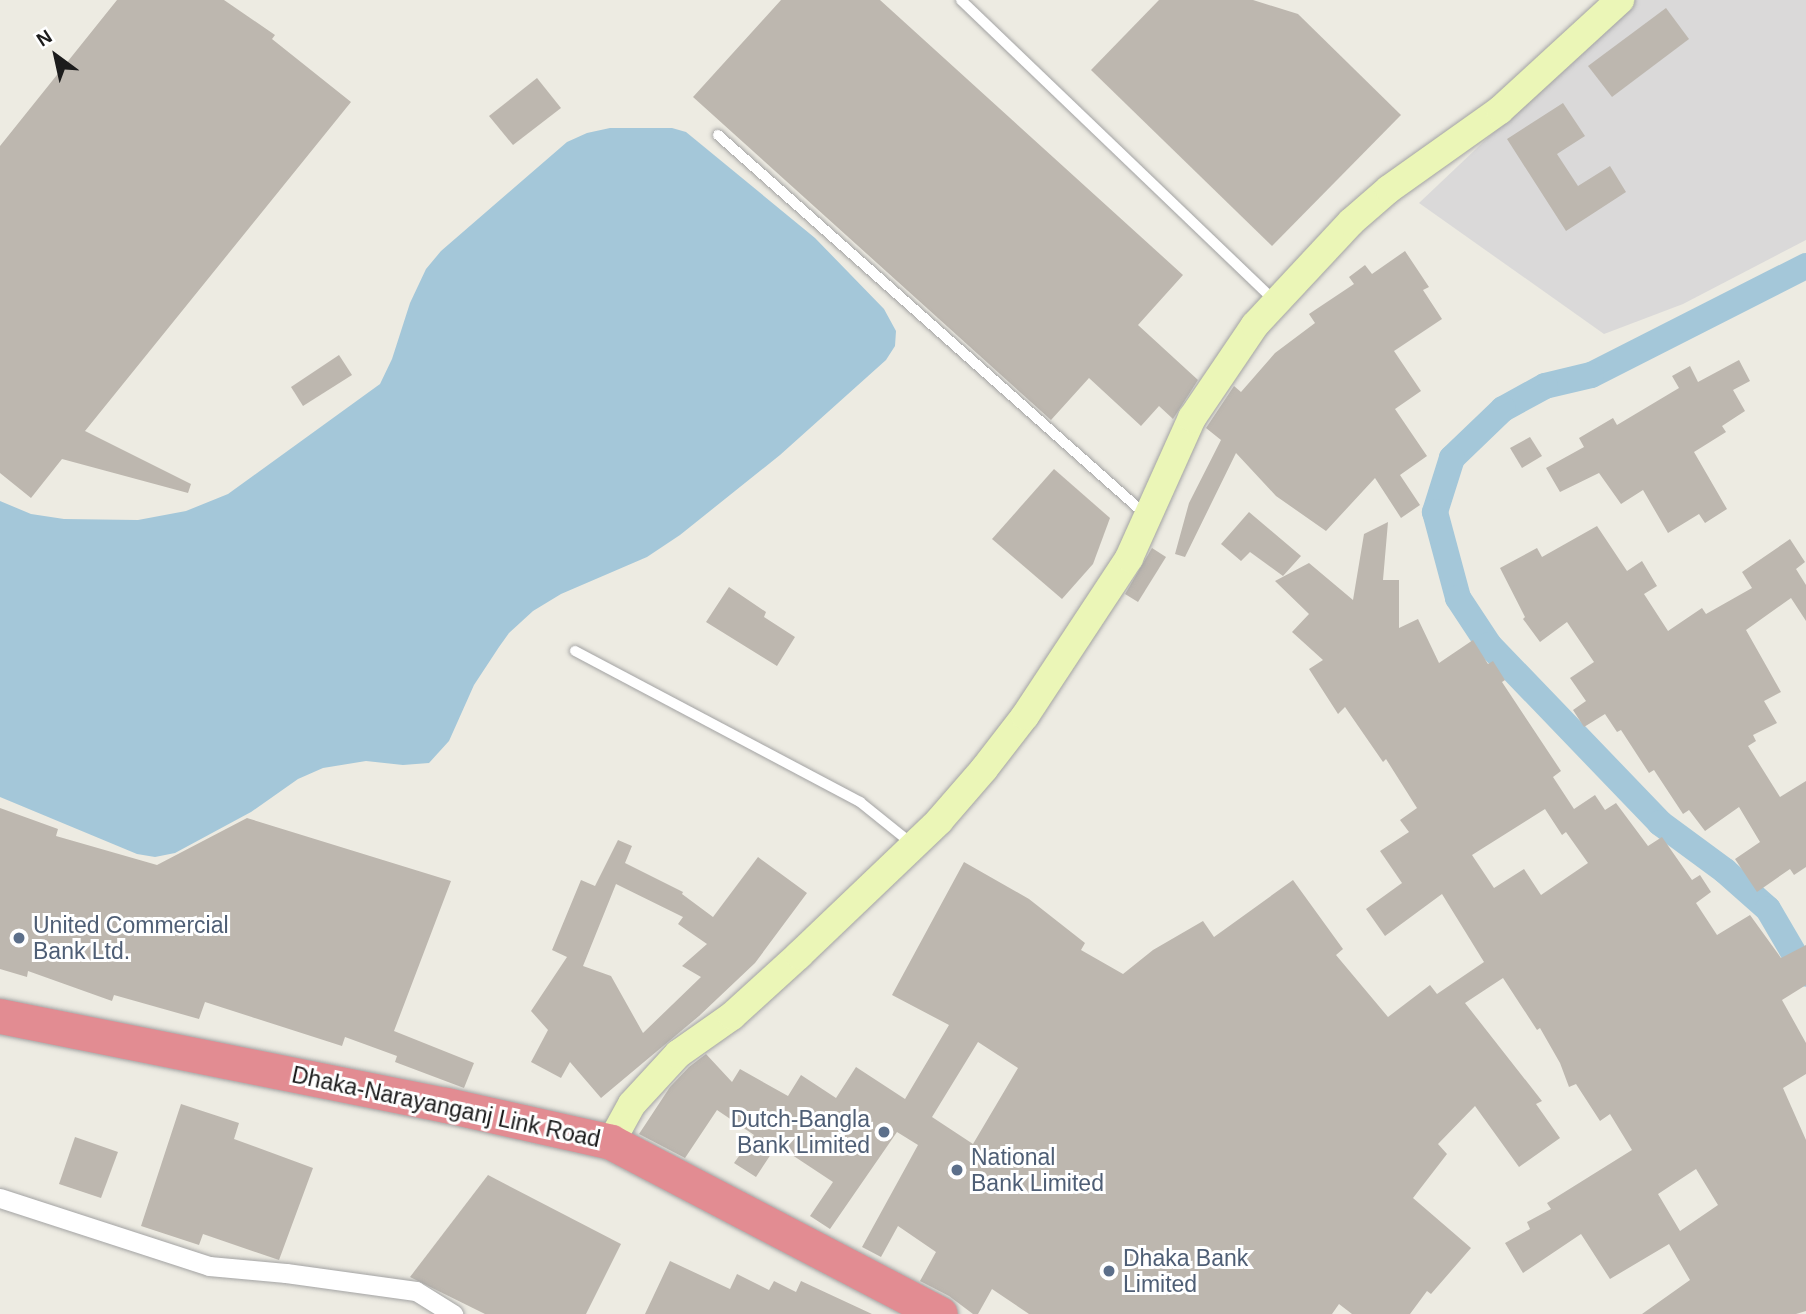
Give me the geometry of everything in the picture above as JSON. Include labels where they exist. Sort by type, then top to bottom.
[{"type":"highway","name":"Dhaka-Narayanganj Link Road","points":[[0,1016],[446,1105],[611,1142],[940,1314]]},
{"type":"street","points":[[611,1142],[632,1104],[678,1054],[732,1016],[914,845],[975,780],[1025,716],[1129,558],[1146,515],[1192,418],[1255,325],[1325,246],[1370,205],[1500,110],[1620,0]]},
{"type":"street","points":[[0,1198],[209,1266],[286,1273],[416,1291],[453,1314]]},
{"type":"lane","points":[[961,0],[1276,302]]},
{"type":"lane","points":[[718,135],[1146,515]]},
{"type":"lane","points":[[575,651],[860,802],[914,845]]},
{"type":"shaded area","points":[[1633,0],[1806,0],[1806,240],[1683,304],[1604,334],[1419,203]]},
{"type":"water","points":[[610,128],[672,128],[686,132],[815,238],[884,309],[896,331],[895,346],[886,360],[780,455],[680,535],[647,557],[561,594],[533,611],[509,633],[499,647],[474,685],[449,741],[429,763],[403,765],[366,761],[323,768],[298,779],[251,812],[175,853],[155,857],[137,854],[0,797],[0,501],[31,514],[64,519],[138,520],[186,511],[228,494],[380,384],[392,359],[410,303],[426,269],[441,251],[567,142],[587,133]]},
{"type":"building","points":[[117,0],[224,0],[275,35],[272,39],[351,102],[85,431],[191,484],[188,493],[62,459],[31,498],[0,473],[0,146]]},
{"type":"building","points":[[781,0],[880,0],[1183,275],[1138,325],[1198,380],[1173,419],[1159,406],[1141,426],[1089,378],[1051,420],[693,97]]},
{"type":"building","points":[[1159,0],[1253,0],[1298,14],[1401,115],[1272,246],[1091,70]]},
{"type":"building","points":[[1666,8],[1689,39],[1612,97],[1588,66]]},
{"type":"building","points":[[537,78],[561,108],[513,145],[489,116]]},
{"type":"building","points":[[1563,103],[1585,136],[1557,154],[1578,186],[1610,166],[1626,192],[1566,231],[1507,139]]},
{"type":"building","points":[[1405,251],[1429,287],[1423,290],[1442,319],[1394,351],[1421,391],[1395,409],[1427,456],[1400,475],[1420,505],[1401,518],[1375,478],[1326,531],[1276,496],[1236,453],[1185,557],[1175,554],[1189,503],[1221,440],[1206,428],[1234,386],[1241,392],[1275,353],[1315,323],[1309,314],[1354,284],[1349,277],[1365,265],[1372,274]]},
{"type":"building","points":[[339,355],[352,375],[303,406],[291,387]]},
{"type":"building","points":[[1739,360],[1750,381],[1733,390],[1745,411],[1722,426],[1726,432],[1694,452],[1727,509],[1705,523],[1699,514],[1668,533],[1643,490],[1621,504],[1599,473],[1560,492],[1546,468],[1584,447],[1579,438],[1613,418],[1617,425],[1679,388],[1672,376],[1690,366],[1698,382]]},
{"type":"building","points":[[1530,437],[1542,456],[1522,468],[1510,448]]},
{"type":"building","points":[[1054,469],[1110,518],[1093,564],[1062,599],[992,539]]},
{"type":"building","points":[[1249,512],[1301,556],[1283,576],[1250,552],[1241,561],[1221,544]]},
{"type":"building","points":[[1388,522],[1383,580],[1399,580],[1399,628],[1418,619],[1439,663],[1473,640],[1488,664],[1493,661],[1505,680],[1502,682],[1561,771],[1553,777],[1574,809],[1595,795],[1605,810],[1616,803],[1648,846],[1662,837],[1692,880],[1700,875],[1711,892],[1696,903],[1717,935],[1750,915],[1781,958],[1806,945],[1806,985],[1782,1000],[1806,1043],[1806,1074],[1783,1088],[1806,1140],[1806,1311],[1796,1314],[1642,1314],[1690,1280],[1669,1244],[1610,1279],[1581,1234],[1523,1273],[1505,1243],[1530,1229],[1527,1222],[1551,1209],[1547,1203],[1632,1150],[1610,1114],[1600,1121],[1576,1084],[1569,1087],[1560,1063],[1540,1028],[1537,1030],[1503,978],[1465,1003],[1542,1101],[1536,1104],[1560,1138],[1519,1167],[1475,1106],[1438,1144],[1447,1154],[1413,1198],[1471,1248],[1431,1294],[1427,1291],[1410,1314],[1352,1314],[1339,1304],[1332,1314],[1029,1314],[992,1289],[978,1314],[973,1314],[949,1296],[920,1281],[936,1252],[898,1226],[881,1257],[862,1247],[918,1145],[897,1132],[830,1229],[810,1216],[833,1182],[777,1145],[756,1177],[734,1163],[754,1135],[717,1110],[685,1158],[639,1134],[670,1087],[706,1054],[732,1082],[740,1069],[788,1096],[801,1075],[836,1098],[856,1067],[905,1099],[949,1025],[892,995],[964,862],[1029,899],[1085,943],[1081,950],[1123,974],[1153,950],[1203,921],[1214,937],[1293,880],[1343,949],[1336,955],[1388,1017],[1430,985],[1437,994],[1484,962],[1442,894],[1385,936],[1366,909],[1402,883],[1380,851],[1409,832],[1400,820],[1417,808],[1386,759],[1383,762],[1345,707],[1338,714],[1309,669],[1323,660],[1292,632],[1309,614],[1275,581],[1309,563],[1353,600],[1364,534]],"holes":[[[1545,809],[1562,835],[1566,832],[1588,863],[1541,895],[1524,869],[1494,888],[1472,855]],[[978,1042],[1018,1068],[973,1144],[932,1117]],[[1696,1169],[1718,1205],[1680,1231],[1658,1194]]]},
{"type":"building","points":[[1597,526],[1627,571],[1642,561],[1657,586],[1644,594],[1668,631],[1702,608],[1706,614],[1752,588],[1742,572],[1790,539],[1805,562],[1796,569],[1806,585],[1806,621],[1791,598],[1746,630],[1781,692],[1764,701],[1777,723],[1753,735],[1756,741],[1748,746],[1780,797],[1806,781],[1806,867],[1794,875],[1790,869],[1757,892],[1735,859],[1760,842],[1739,807],[1705,831],[1689,810],[1683,814],[1654,770],[1649,773],[1621,730],[1617,732],[1605,714],[1584,727],[1573,710],[1586,701],[1570,678],[1594,662],[1567,622],[1540,642],[1523,619],[1525,617],[1500,568],[1537,548],[1542,557]]},
{"type":"building","points":[[1152,548],[1166,557],[1138,602],[1125,594]]},
{"type":"building","points":[[729,587],[766,612],[764,617],[795,637],[777,666],[706,622]]},
{"type":"building","points":[[0,808],[58,829],[56,836],[157,865],[247,818],[451,881],[394,1031],[474,1063],[464,1088],[395,1062],[397,1056],[345,1037],[342,1046],[205,1002],[199,1019],[114,995],[112,1001],[28,971],[27,977],[0,969]]},
{"type":"building","points":[[618,840],[632,846],[625,863],[683,892],[682,894],[713,917],[758,857],[807,893],[755,963],[699,1016],[601,1098],[570,1062],[561,1078],[531,1062],[548,1030],[531,1011],[567,957],[552,950],[581,880],[595,886]],"holes":[[[616,884],[683,917],[678,924],[707,944],[682,966],[701,977],[643,1033],[611,976],[583,966]]]},
{"type":"building","points":[[181,1104],[239,1123],[234,1139],[313,1168],[279,1260],[203,1234],[199,1245],[141,1226]]},
{"type":"building","points":[[75,1137],[118,1152],[101,1198],[59,1184]]},
{"type":"building","points":[[488,1175],[621,1244],[586,1314],[485,1314],[410,1277]]},
{"type":"building","points":[[670,1261],[730,1289],[737,1274],[769,1290],[774,1281],[796,1292],[801,1281],[872,1314],[645,1314]]},
{"type":"waterway","points":[[1806,266],[1591,375],[1545,386],[1503,409],[1452,458],[1435,512],[1458,598],[1489,645],[1660,823],[1725,871],[1768,909],[1806,974]]},
{"type":"place","name":"United Commercial Bank Ltd.","points":[[19,938]]},
{"type":"place","name":"Dutch-Bangla Bank Limited","points":[[884,1132]]},
{"type":"place","name":"National Bank Limited","points":[[957,1170]]},
{"type":"place","name":"Dhaka Bank Limited","points":[[1109,1271]]}]
